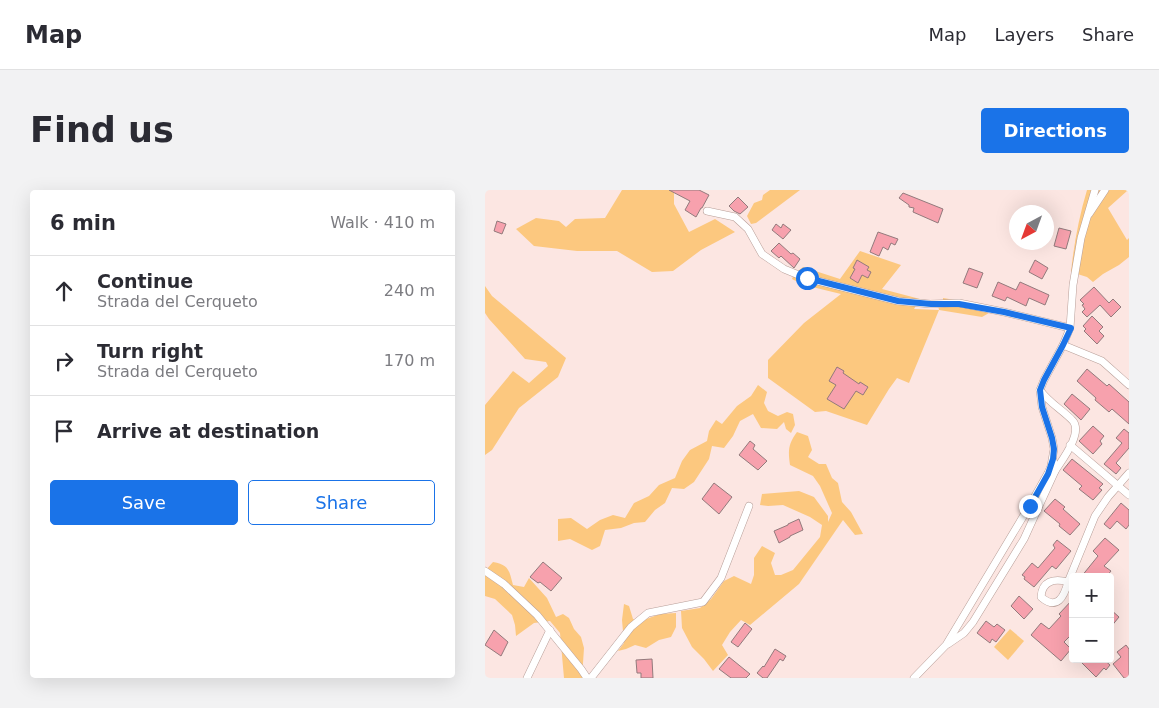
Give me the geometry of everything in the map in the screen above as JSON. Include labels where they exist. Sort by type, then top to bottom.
[{"type":"street","points":[[914,678],[946,645],[1048,474],[1054,449],[1042,407],[1040,390],[1071,328],[1073,285],[1081,238],[1095,190]]},
{"type":"street","points":[[1086,218],[1105,190]]},
{"type":"street","points":[[707,211],[735,217],[748,229],[762,254],[784,269],[807,278],[898,301],[959,304],[1004,312],[1071,328]]},
{"type":"street","points":[[1063,345],[1102,361],[1129,385]]},
{"type":"street","points":[[946,645],[963,633],[983,608],[1024,539],[1055,471],[1066,455],[1076,432],[1074,422],[1040,390]]},
{"type":"street","points":[[1070,445],[1129,495]]},
{"type":"street","points":[[1053,459],[1055,471]]},
{"type":"street","points":[[1068,582],[1095,516],[1108,497],[1129,473]]},
{"type":"street","points":[[591,678],[631,628],[648,613],[703,602],[721,578],[749,506]]},
{"type":"street","points":[[485,571],[504,584],[537,615],[587,678]]},
{"type":"street","points":[[527,678],[550,630]]},
{"type":"shaded area","points":[[622,190],[674,190],[674,204],[689,232],[715,219],[735,232],[701,250],[673,271],[652,272],[617,251],[577,251],[534,246],[516,229],[536,218],[559,221],[566,227],[575,219],[605,218]]},
{"type":"shaded area","points":[[770,190],[800,190],[756,223],[751,224],[747,216],[754,203],[762,200],[763,195]]},
{"type":"shaded area","points":[[1087,190],[1129,190],[1129,192],[1127,191],[1108,208],[1127,240],[1129,238],[1129,257],[1093,282],[1087,277],[1071,272],[1077,230]]},
{"type":"shaded area","points":[[860,251],[901,265],[882,289],[920,299],[914,309],[939,310],[909,383],[897,378],[867,425],[826,411],[815,412],[768,378],[768,360],[804,323],[841,294],[804,285],[792,279],[794,274],[803,267],[840,279]]},
{"type":"shaded area","points":[[485,286],[492,296],[566,358],[558,377],[519,408],[492,450],[485,455],[485,405],[513,371],[529,383],[548,366],[546,362],[525,359],[489,319],[485,313]]},
{"type":"shaded area","points":[[943,298],[986,305],[989,313],[982,317],[939,310],[937,301],[943,301]]},
{"type":"shaded area","points":[[758,385],[767,392],[764,403],[768,411],[778,416],[787,412],[793,414],[795,425],[791,433],[786,429],[784,422],[777,429],[761,428],[753,414],[740,421],[733,436],[724,448],[712,446],[709,459],[694,482],[684,489],[672,488],[665,503],[655,510],[645,522],[605,530],[600,546],[592,550],[570,539],[558,541],[558,519],[571,518],[587,529],[600,520],[613,515],[625,518],[634,503],[649,496],[659,485],[675,478],[682,461],[690,450],[707,441],[709,431],[716,420],[722,424],[737,406],[751,396]]},
{"type":"shaded area","points":[[797,432],[808,436],[812,450],[808,457],[819,464],[826,464],[832,478],[838,483],[842,502],[851,512],[863,534],[855,535],[843,520],[799,584],[750,625],[741,620],[730,632],[722,645],[728,655],[713,671],[692,647],[682,628],[681,611],[700,608],[711,599],[724,581],[734,576],[751,584],[754,575],[754,558],[762,546],[775,553],[771,563],[775,575],[781,575],[793,570],[820,537],[822,525],[810,517],[783,505],[760,505],[762,494],[799,491],[814,497],[828,516],[828,522],[832,513],[820,486],[813,476],[790,465],[789,448]]},
{"type":"shaded area","points":[[493,562],[507,569],[513,585],[524,587],[529,578],[547,598],[556,617],[563,614],[569,618],[574,629],[581,637],[584,648],[582,678],[564,678],[560,633],[550,621],[534,623],[516,636],[512,615],[495,599],[485,596],[485,571]]},
{"type":"shaded area","points":[[624,604],[629,606],[633,619],[641,621],[660,614],[676,613],[676,627],[671,637],[659,640],[646,648],[635,645],[618,651],[624,643],[622,620]]},
{"type":"shaded area","points":[[1010,629],[1024,641],[1008,660],[994,647]]},
{"type":"building","points":[[669,190],[699,190],[709,195],[696,217],[685,210],[690,201]]},
{"type":"building","points":[[903,193],[943,209],[938,223],[913,212],[914,208],[909,207],[899,198]]},
{"type":"building","points":[[738,197],[748,207],[740,214],[729,206]]},
{"type":"building","points":[[497,221],[506,224],[502,234],[494,231]]},
{"type":"building","points":[[776,224],[781,228],[783,224],[791,230],[783,239],[772,230]]},
{"type":"building","points":[[1059,228],[1071,231],[1066,249],[1054,246]]},
{"type":"building","points":[[878,232],[898,239],[895,245],[891,243],[888,250],[883,247],[879,256],[870,252]]},
{"type":"building","points":[[779,243],[800,259],[794,268],[781,256],[779,258],[771,251]]},
{"type":"building","points":[[857,260],[869,267],[867,270],[871,272],[868,278],[862,275],[858,283],[850,278]]},
{"type":"building","points":[[1035,260],[1048,268],[1042,279],[1029,272]]},
{"type":"building","points":[[969,268],[983,273],[977,288],[963,283]]},
{"type":"building","points":[[998,282],[1016,290],[1020,282],[1049,295],[1045,305],[1029,298],[1026,306],[1007,297],[1005,301],[992,296]]},
{"type":"building","points":[[1094,287],[1109,303],[1113,299],[1121,307],[1111,317],[1100,305],[1087,317],[1082,312],[1085,309],[1082,305],[1084,304],[1080,300]]},
{"type":"building","points":[[1092,316],[1103,327],[1099,331],[1104,336],[1097,344],[1084,331],[1086,329],[1083,326]]},
{"type":"building","points":[[837,367],[859,384],[860,382],[868,387],[863,395],[856,391],[844,409],[827,399],[836,385],[829,381]]},
{"type":"building","points":[[1087,369],[1107,386],[1109,384],[1129,402],[1129,424],[1112,409],[1109,412],[1077,381]]},
{"type":"building","points":[[1072,394],[1090,409],[1081,420],[1064,404]]},
{"type":"building","points":[[1093,426],[1104,436],[1100,441],[1102,444],[1093,454],[1079,441]]},
{"type":"building","points":[[1124,429],[1129,433],[1129,448],[1116,463],[1121,468],[1116,474],[1104,464],[1122,443],[1116,438]]},
{"type":"building","points":[[750,441],[755,445],[753,449],[767,461],[758,470],[739,455]]},
{"type":"building","points":[[1072,459],[1103,484],[1099,488],[1102,490],[1093,500],[1079,489],[1082,486],[1063,470]]},
{"type":"building","points":[[714,483],[732,497],[719,514],[702,499]]},
{"type":"building","points":[[1055,499],[1080,524],[1070,535],[1044,511]]},
{"type":"building","points":[[1121,503],[1129,510],[1129,525],[1126,529],[1117,521],[1110,529],[1104,524]]},
{"type":"building","points":[[799,519],[803,530],[779,543],[774,531]]},
{"type":"building","points":[[1105,538],[1119,550],[1104,566],[1111,571],[1109,573],[1084,573],[1098,556],[1093,551]]},
{"type":"building","points":[[1057,540],[1071,551],[1056,569],[1052,566],[1034,587],[1022,575],[1032,563],[1038,568],[1055,548],[1053,545]]},
{"type":"building","points":[[543,562],[562,578],[551,591],[530,577]]},
{"type":"building","points":[[1019,596],[1033,609],[1024,619],[1011,606]]},
{"type":"building","points":[[1069,603],[1069,637],[1064,642],[1069,647],[1069,651],[1061,661],[1031,635],[1041,623],[1049,629],[1061,616],[1059,614]]},
{"type":"building","points":[[1114,613],[1119,617],[1114,623]]},
{"type":"building","points":[[986,621],[994,627],[997,624],[1005,630],[996,642],[992,639],[990,643],[977,633]]},
{"type":"building","points":[[745,623],[752,629],[738,647],[731,642]]},
{"type":"building","points":[[494,630],[508,642],[501,656],[485,645]]},
{"type":"building","points":[[1126,645],[1129,649],[1129,678],[1124,678],[1113,664],[1121,657],[1117,652]]},
{"type":"building","points":[[775,649],[786,656],[783,661],[780,659],[767,678],[763,678],[757,673],[764,667]]},
{"type":"building","points":[[729,657],[750,674],[746,678],[731,678],[719,669]]},
{"type":"building","points":[[652,659],[653,678],[641,678],[641,673],[637,673],[636,660]]},
{"type":"building","points":[[1082,663],[1108,663],[1110,665],[1106,670],[1104,668],[1096,677]]},
{"type":"route","points":[[807,278],[898,301],[959,304],[1004,312],[1071,328],[1040,390],[1042,407],[1054,449],[1048,474],[1030,506]]}]
